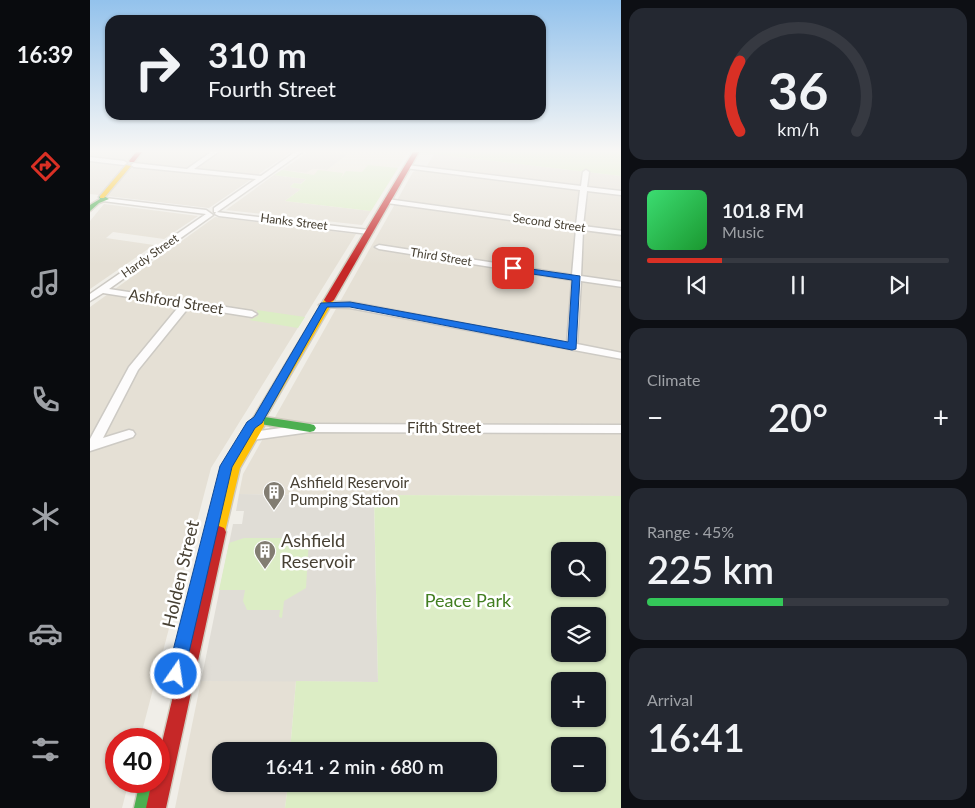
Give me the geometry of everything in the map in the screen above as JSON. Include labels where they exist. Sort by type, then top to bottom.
[{"type":"street","points":[[96,201],[106,190]]},
{"type":"street","points":[[96,201],[208,214],[218,212],[247,190]]},
{"type":"street","name":"Holden Street","points":[[156,808],[229,483],[234,468],[324,305],[394,190]]},
{"type":"street","points":[[572,346],[583,190]]},
{"type":"street","points":[[596,190],[621,193]]},
{"type":"street","name":"Second Street","points":[[387,201],[621,233]]},
{"type":"street","name":"Hanks Street","points":[[218,212],[369,232]]},
{"type":"street","name":"Hardy Street","points":[[90,298],[208,214]]},
{"type":"street","name":"Third Street","points":[[380,247],[621,285]]},
{"type":"street","name":"Ashford Street","points":[[100,290],[252,314]]},
{"type":"street","points":[[92,446],[133,369],[187,303]]},
{"type":"street","points":[[324,305],[350,304],[621,356]]},
{"type":"street","name":"Fifth Street","points":[[256,430],[310,428],[621,429]]},
{"type":"street","name":"Holden Street","points":[[163,728],[226,466],[256,430]]},
{"type":"street","points":[[92,446],[129,434]]},
{"type":"street","points":[[144,808],[147,793]]},
{"type":"shaded area","points":[[90,190],[236,190],[209,208],[90,194]]},
{"type":"shaded area","points":[[254,190],[300,190],[285,201],[371,211],[362,225],[226,210]]},
{"type":"shaded area","points":[[300,190],[384,190],[371,211],[285,201]]},
{"type":"shaded area","points":[[403,190],[621,190],[621,496],[374,495],[374,501],[307,498],[300,495],[239,494],[243,474]]},
{"type":"shaded area","points":[[104,204],[198,216],[164,239],[113,232],[106,238],[154,245],[90,289],[90,221]]},
{"type":"shaded area","points":[[215,217],[356,234],[211,468],[143,728],[105,728],[105,793],[126,793],[122,808],[90,808],[90,307]]},
{"type":"shaded area","points":[[239,494],[300,495],[307,498],[374,501],[378,682],[201,681],[233,524],[242,524],[244,511],[236,511]]},
{"type":"shaded area","points":[[201,681],[296,681],[291,742],[212,742],[212,792],[287,792],[285,808],[175,808]]},
{"type":"green space","points":[[300,190],[384,190],[371,211],[285,201]]},
{"type":"green space","points":[[257,310],[305,317],[298,328],[249,320],[258,316]]},
{"type":"green space","name":"Peace Park","points":[[374,495],[621,496],[621,808],[285,808],[287,792],[497,792],[497,742],[291,742],[296,681],[378,682]]},
{"type":"green space","points":[[244,538],[309,538],[306,588],[284,601],[282,618],[279,617],[280,610],[247,610],[243,601],[245,590],[219,590],[229,543]]},
{"type":"traffic: fast","points":[[90,209],[97,202],[106,199],[102,197]]},
{"type":"traffic: fast","points":[[258,420],[310,428]]},
{"type":"traffic: fast","points":[[144,808],[147,793]]},
{"type":"traffic: slow","points":[[102,197],[108,190]]},
{"type":"traffic: slow","points":[[219,532],[234,468],[258,426],[258,420],[329,300]]},
{"type":"traffic: jam","points":[[329,300],[394,190]]},
{"type":"traffic: jam","points":[[156,808],[219,532]]},
{"type":"place","name":"Ashfield Reservoir Pumping Station","points":[[274,511]]},
{"type":"place","name":"Ashfield Reservoir","points":[[265,570]]},
{"type":"route","points":[[176,674],[226,466],[251,425],[258,420],[324,305],[350,304],[572,346],[576,278],[513,268]]}]
